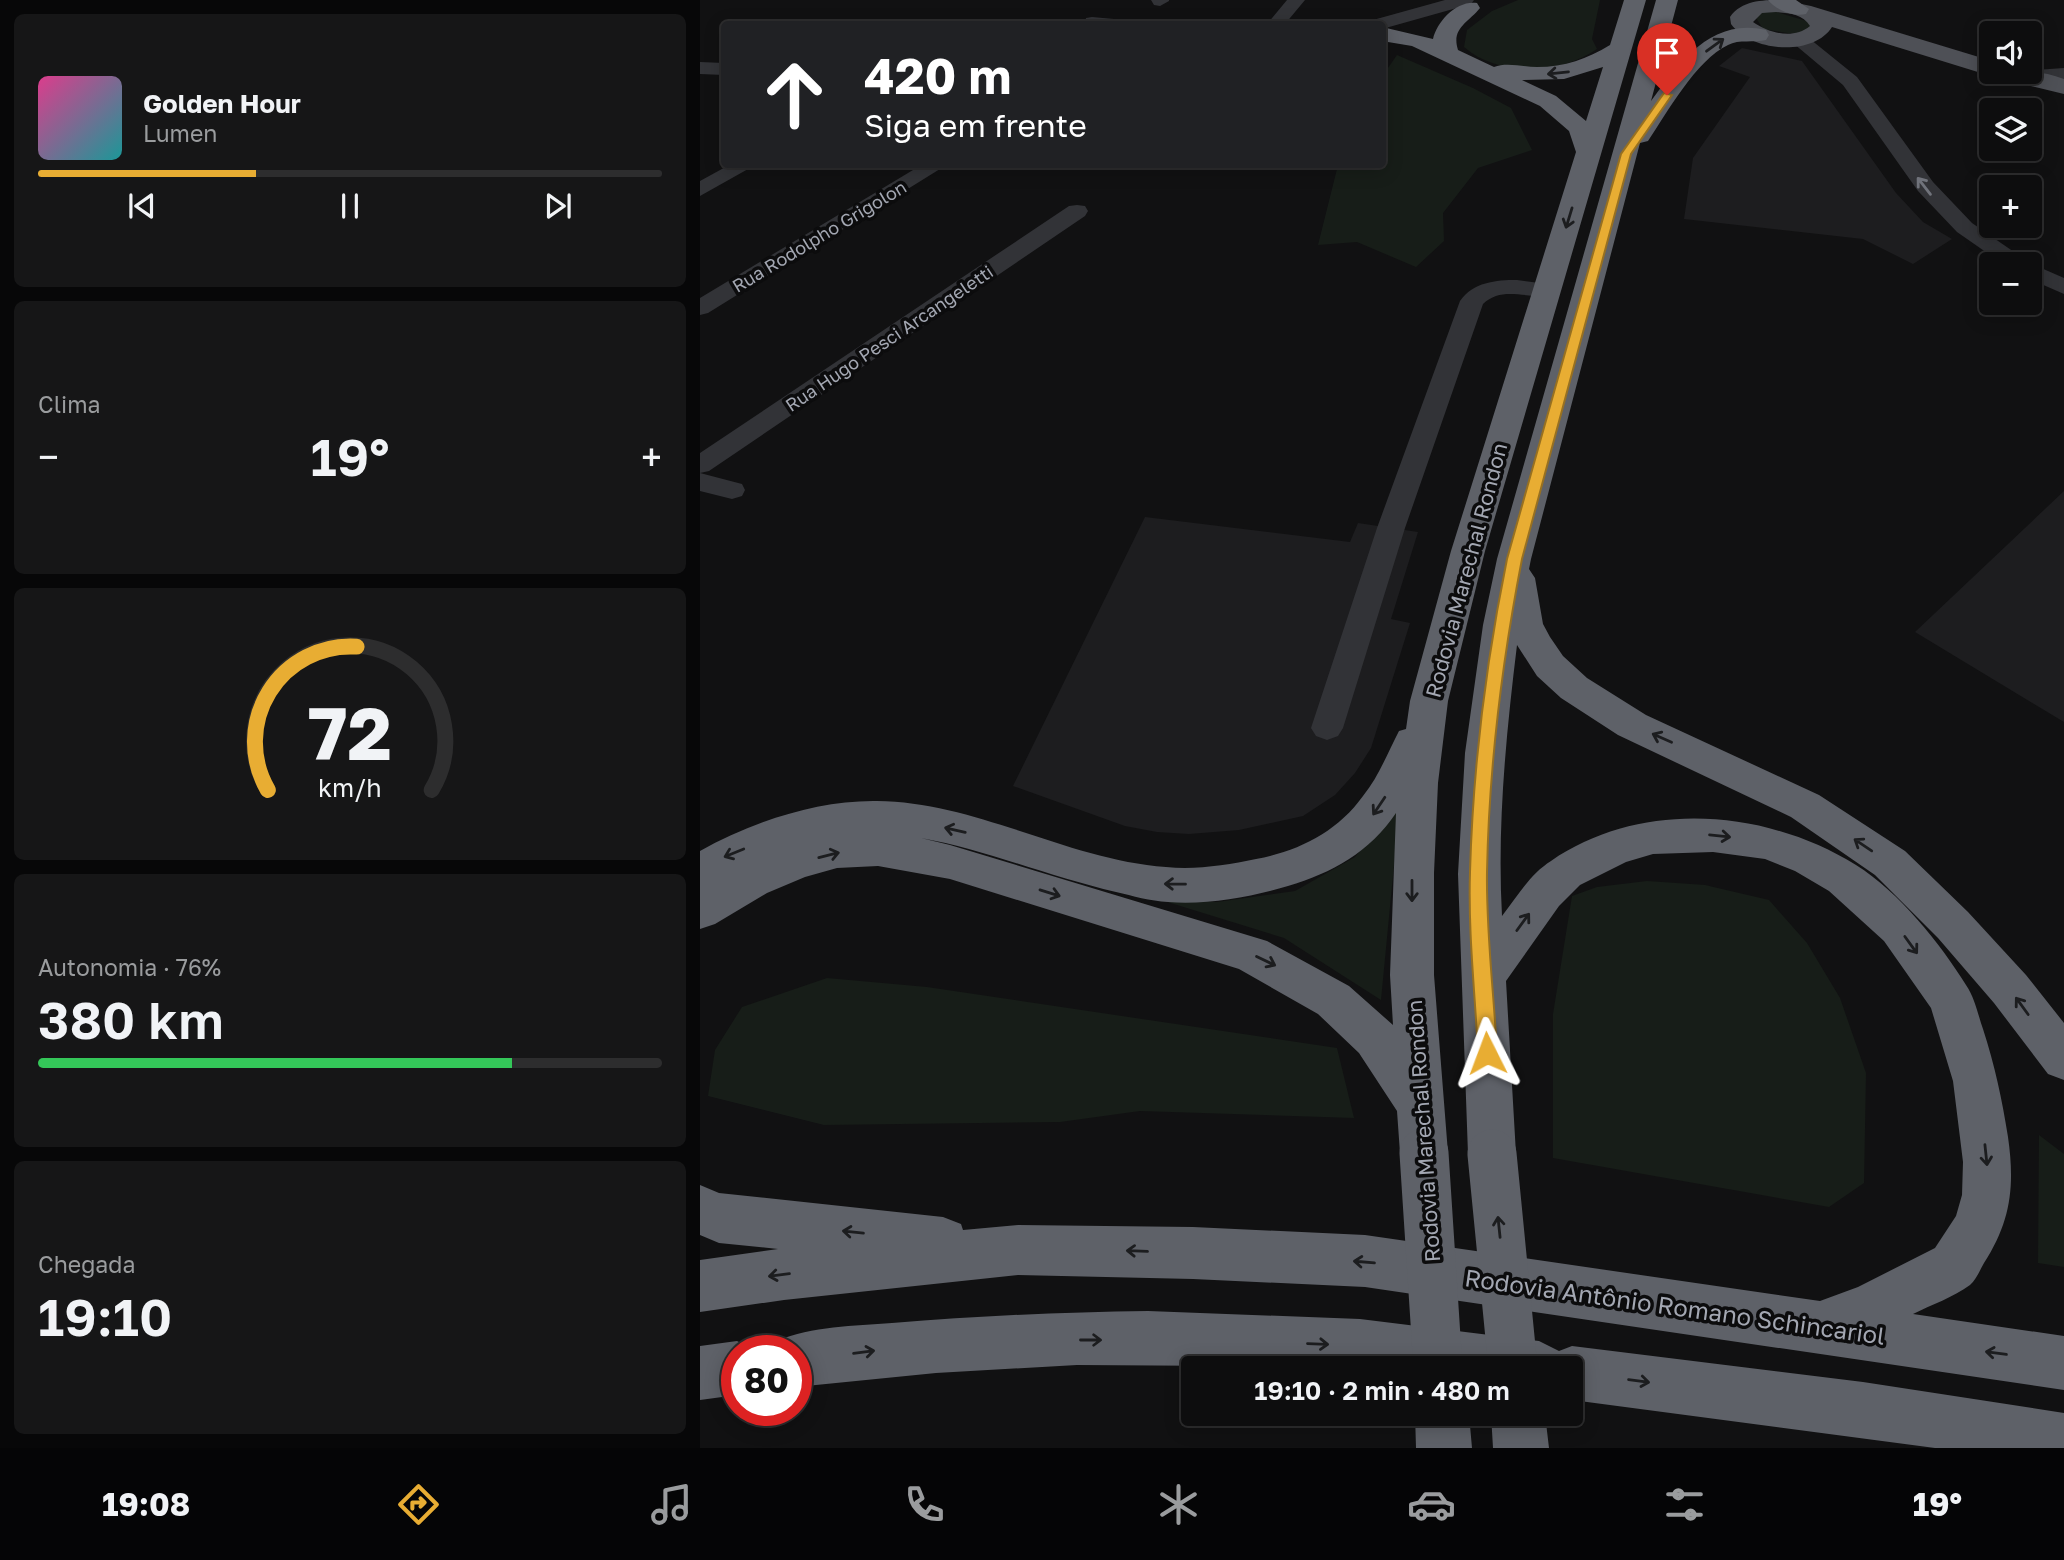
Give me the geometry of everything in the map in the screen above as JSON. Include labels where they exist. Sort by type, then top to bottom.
[{"type":"highway","name":"Rodovia Marechal Rondon","points":[[1437,1356],[1412,975],[1412,873],[1418,782],[1429,701],[1468,551],[1635,0]]},
{"type":"highway","name":"Rodovia Marechal Rondon","points":[[1512,1356],[1492,1154],[1483,978],[1479,874],[1485,753],[1501,625],[1514,559],[1667,0]]},
{"type":"highway","points":[[1450,55],[1445,48],[1444,34],[1448,26],[1472,4]]},
{"type":"highway","points":[[1386,34],[1407,37],[1525,88],[1566,113],[1580,128],[1589,153]]},
{"type":"highway","points":[[1626,154],[1667,95],[1717,41],[1758,35]]},
{"type":"highway","points":[[1477,66],[1518,73],[1562,73],[1594,64],[1620,48]]},
{"type":"highway","points":[[1514,559],[1525,624],[1550,666],[1574,688],[1632,725],[1805,806],[1890,863],[1953,925],[2002,979],[2064,1059]]},
{"type":"highway","points":[[700,872],[727,855],[788,833],[837,820],[899,818],[957,830],[1101,872],[1167,885],[1228,883],[1286,870],[1328,853],[1369,821],[1399,776],[1429,701]]},
{"type":"highway","points":[[1483,978],[1544,893],[1566,873],[1614,848],[1653,837],[1713,835],[1768,843],[1810,859],[1844,879],[1899,928],[1951,1000],[1976,1081],[1987,1162],[1987,1195],[1978,1228],[1953,1266],[1870,1309],[1820,1327]]},
{"type":"highway","points":[[700,911],[751,880],[802,861],[853,848],[901,851],[950,862],[1251,954],[1289,972],[1351,1012],[1376,1038],[1423,1130]]},
{"type":"highway","points":[[700,1210],[719,1217],[1018,1250]]},
{"type":"highway","name":"Rodovia Antônio Romano Schincariol","points":[[700,1286],[784,1274],[1018,1250],[1193,1253],[1365,1261],[2064,1363]]},
{"type":"highway","points":[[812,1358],[895,1348],[1055,1340],[1204,1339],[1360,1346],[1441,1356]]},
{"type":"highway","points":[[700,1373],[721,1370]]},
{"type":"highway","points":[[1583,1374],[1863,1409],[2064,1441]]},
{"type":"highway","points":[[1863,1409],[1926,1448]]},
{"type":"main road","points":[[1783,5],[1821,23],[1807,37]]},
{"type":"main road","points":[[1902,42],[1872,35],[1786,40],[1758,35],[1742,24],[1735,9],[1783,5],[1979,65]]},
{"type":"main road","points":[[2042,80],[2064,87]]},
{"type":"main road","points":[[2031,84],[2064,98]]},
{"type":"street","points":[[1278,21],[1296,0]]},
{"type":"street","points":[[1386,22],[1472,4]]},
{"type":"street","points":[[1386,32],[1472,4]]},
{"type":"street","points":[[1807,37],[1823,68],[1869,121],[1890,152],[1924,212],[1935,222],[1970,236],[1998,252]]},
{"type":"street","points":[[700,59],[721,60]]},
{"type":"street","points":[[700,68],[721,69]]},
{"type":"street","points":[[2042,75],[2064,75]]},
{"type":"street","points":[[700,177],[721,166]]},
{"type":"street","points":[[700,190],[740,168]]},
{"type":"street","name":"Rua Rodolpho Grigolon","points":[[700,308],[931,168]]},
{"type":"street","name":"Rua Hugo Pesci Arcangeletti","points":[[700,465],[1077,211]]},
{"type":"street","points":[[2042,276],[2064,286]]},
{"type":"street","points":[[1328,728],[1391,528],[1472,301],[1487,289],[1513,287],[1547,290]]},
{"type":"street","points":[[700,482],[732,490]]},
{"type":"shaded area","points":[[1518,0],[1600,0],[1592,39],[1597,49],[1565,64],[1529,69],[1494,64],[1464,47],[1467,30],[1492,11]]},
{"type":"shaded area","points":[[1770,10],[1810,22],[1812,30],[1794,34],[1763,29],[1756,18],[1762,12]]},
{"type":"shaded area","points":[[1742,48],[1802,61],[1896,193],[1923,222],[1952,239],[1913,264],[1863,239],[1684,219],[1693,158],[1750,77],[1719,66]]},
{"type":"shaded area","points":[[1397,55],[1473,88],[1511,108],[1532,150],[1478,168],[1443,213],[1444,241],[1416,267],[1357,242],[1318,245],[1337,168],[1386,168],[1386,71]]},
{"type":"shaded area","points":[[2064,491],[2064,722],[1915,632]]},
{"type":"shaded area","points":[[1145,517],[1350,542],[1358,523],[1418,532],[1391,619],[1410,623],[1371,748],[1355,773],[1335,795],[1303,816],[1239,830],[1189,834],[1157,832],[1125,826],[1013,786]]},
{"type":"shaded area","points":[[1400,803],[1381,1000],[1284,938],[1148,896],[1217,902],[1295,891],[1355,857]]},
{"type":"shaded area","points":[[1647,881],[1705,885],[1769,900],[1807,943],[1840,998],[1866,1073],[1864,1183],[1829,1207],[1553,1158],[1553,1014],[1572,896],[1597,887]]},
{"type":"shaded area","points":[[827,978],[927,987],[1337,1048],[1354,1118],[1140,1111],[1060,1122],[824,1125],[708,1096],[715,1050],[742,1007]]},
{"type":"shaded area","points":[[2039,1135],[2064,1154],[2064,1267],[2038,1263]]},
{"type":"route","points":[[1487,1053],[1479,874],[1485,753],[1501,625],[1514,559],[1626,154],[1667,95]]}]
